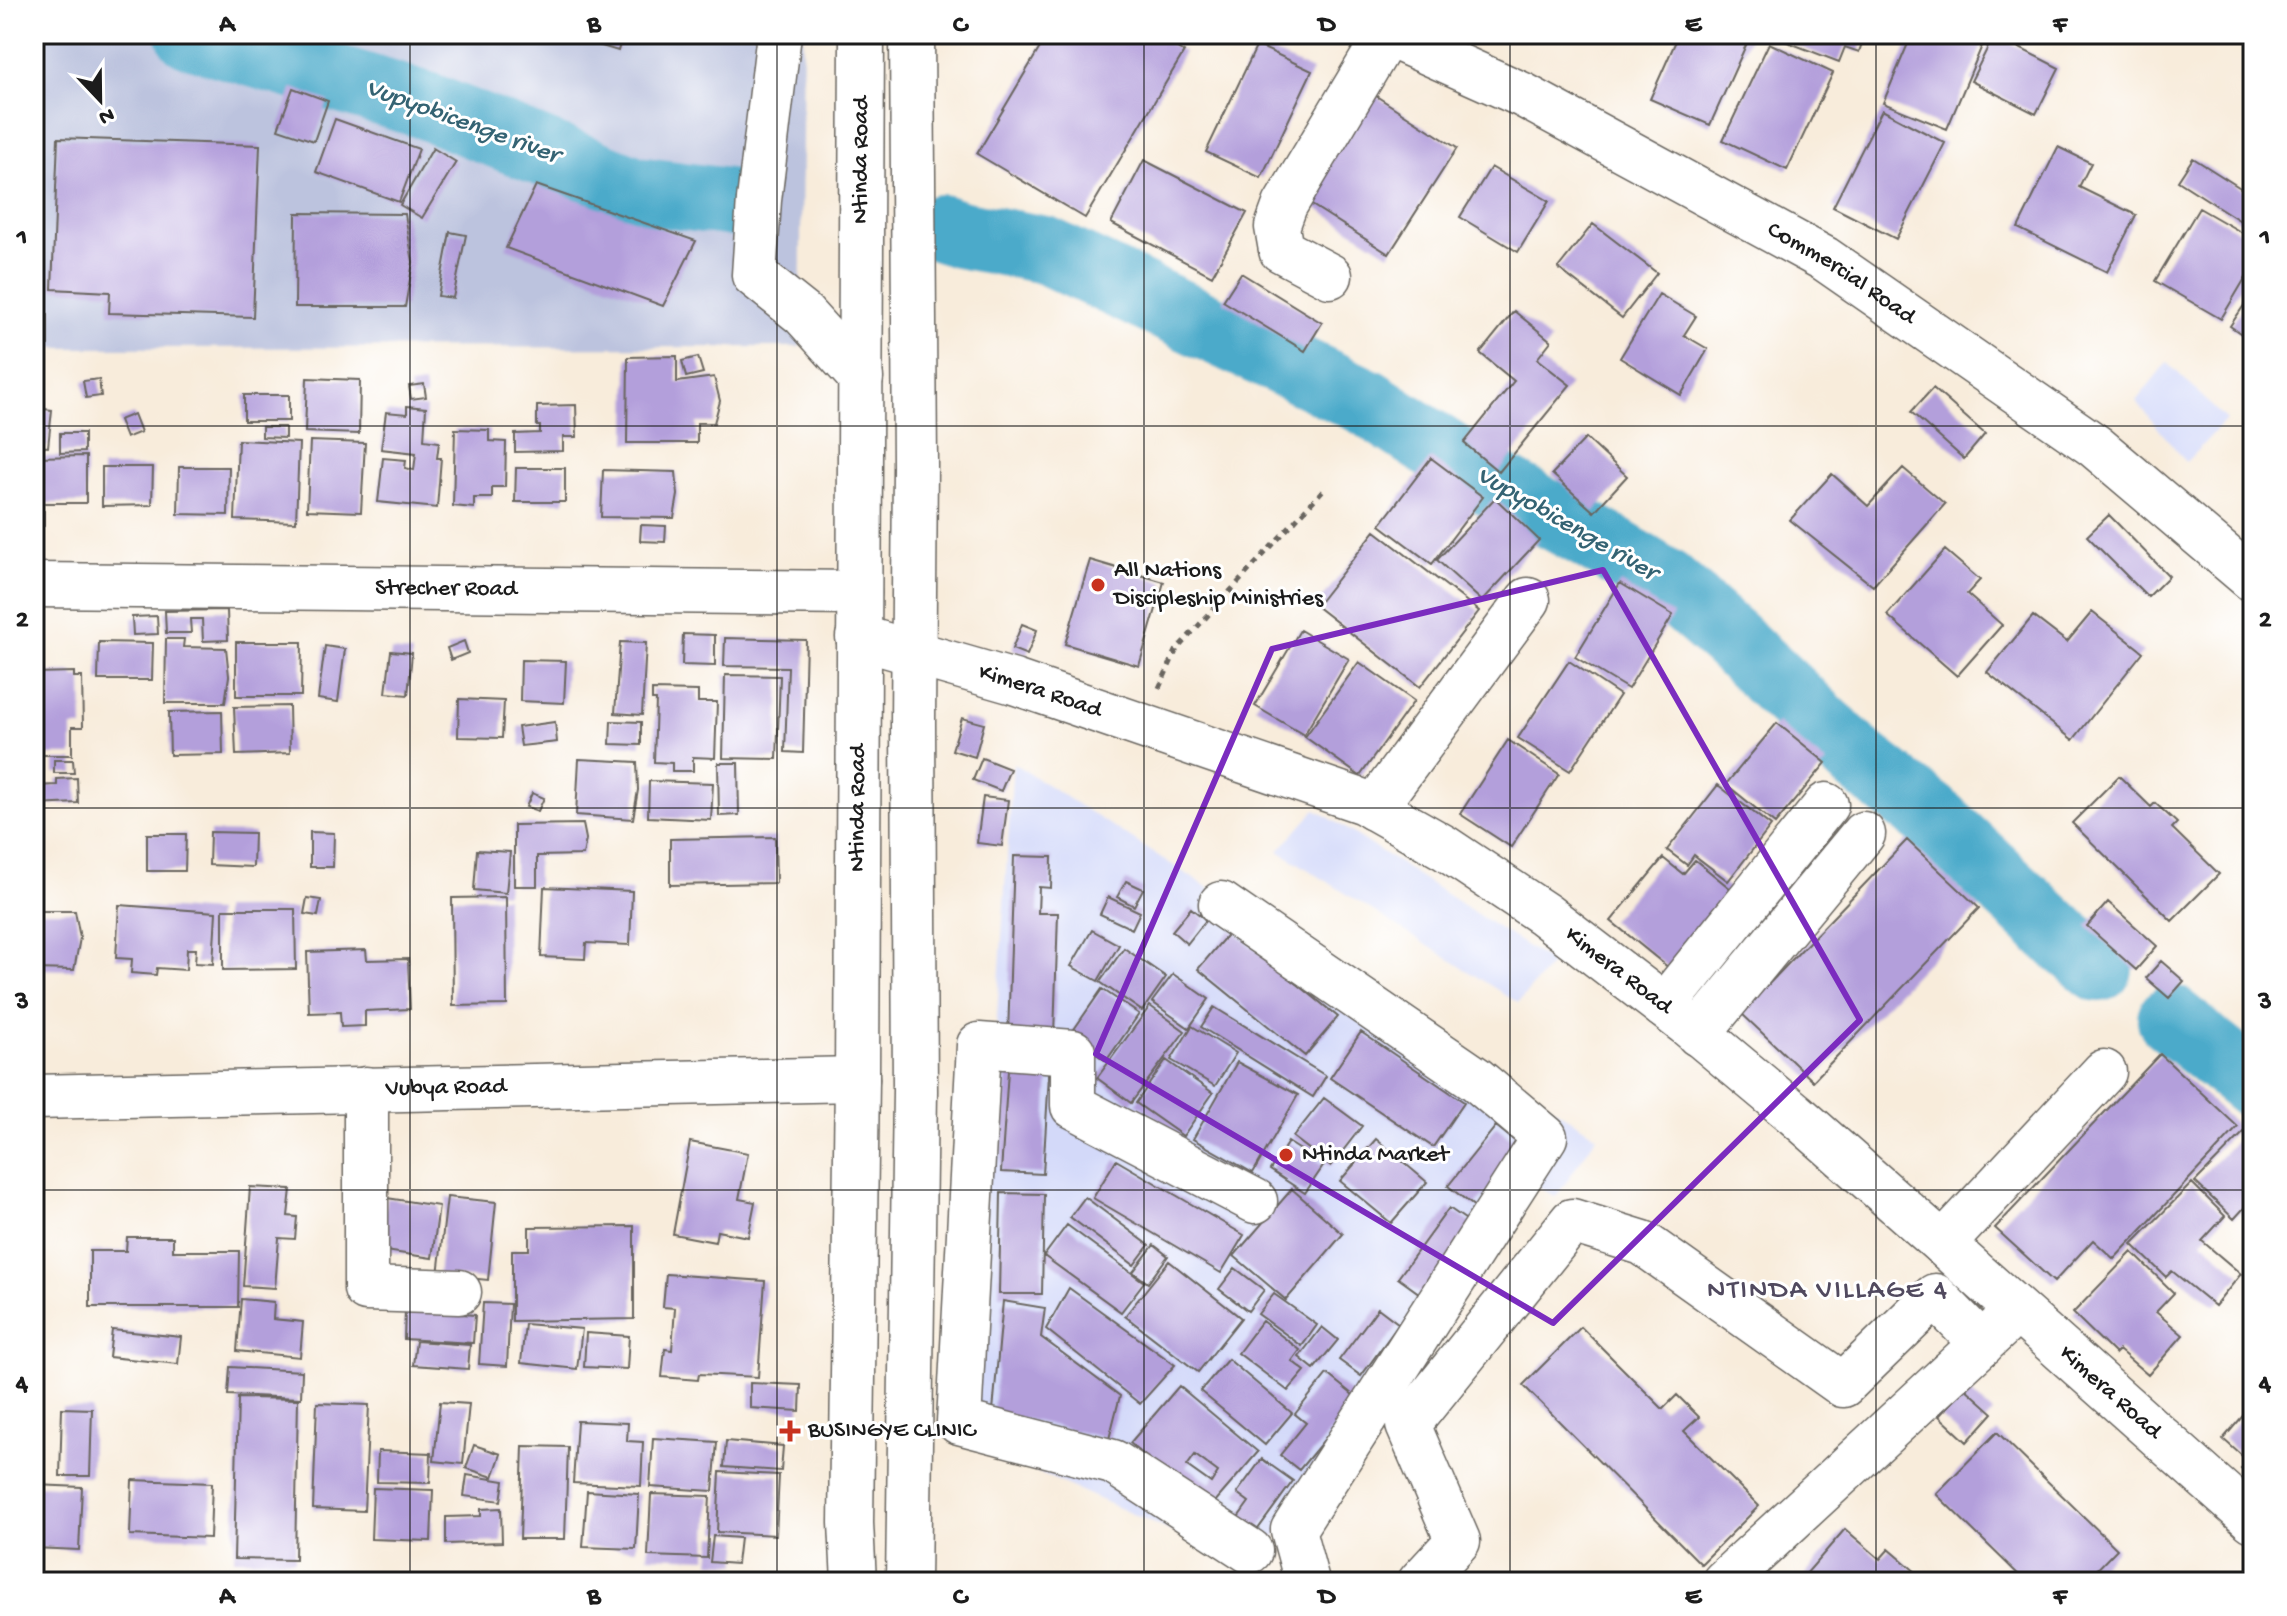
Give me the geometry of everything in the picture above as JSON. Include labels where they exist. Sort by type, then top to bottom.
[{"type":"street","points":[[779,34],[760,186],[754,275],[803,314],[861,378]]},
{"type":"street","name":"Ntinda Road","points":[[854,1582],[851,1523],[857,1079],[862,34]]},
{"type":"street","points":[[908,1582],[915,1091],[912,34]]},
{"type":"street","points":[[1330,276],[1281,250],[1277,227],[1285,205],[1323,138],[1387,34]]},
{"type":"street","name":"Commercial Road","points":[[1387,34],[1523,95],[1825,259],[2095,446],[2253,580]]},
{"type":"street","name":"Strecher Road","points":[[34,585],[859,593]]},
{"type":"street","points":[[1374,808],[1528,600]]},
{"type":"street","name":"Kimera Road","points":[[858,637],[1014,682],[1364,802],[1445,848],[1544,914],[1698,1034],[1943,1244],[2253,1520]]},
{"type":"street","points":[[1664,1006],[1826,805]]},
{"type":"street","points":[[1698,1034],[1863,834]]},
{"type":"street","points":[[1221,904],[1476,1079],[1545,1137],[1293,1530],[1307,1582]]},
{"type":"street","points":[[1250,1551],[1113,1462],[959,1422],[979,1045],[1073,1052],[1073,1106],[1255,1201]]},
{"type":"street","points":[[1943,1244],[2104,1072]]},
{"type":"street","name":"Vubya Road","points":[[34,1097],[857,1079]]},
{"type":"street","points":[[366,1089],[366,1289],[459,1292]]},
{"type":"street","points":[[915,1091],[976,1090]]},
{"type":"street","points":[[1420,1582],[1458,1541],[1408,1425],[1572,1221],[1643,1243],[1843,1385],[1935,1296],[1982,1344]]},
{"type":"street","points":[[1724,1582],[2018,1310]]},
{"type":"path","points":[[1142,725],[1177,649],[1324,489]]},
{"type":"highlighted area","points":[[1603,570],[1860,1020],[1553,1323],[1096,1054],[1272,649]]},
{"type":"shaded area","points":[[34,34],[803,34],[800,347],[34,348]]},
{"type":"shaded area","points":[[2167,362],[2226,420],[2186,462],[2136,401]]},
{"type":"shaded area","name":"Ntinda Market","points":[[1013,763],[1597,1136],[1556,1197],[1520,1176],[1254,1568],[970,1442]]},
{"type":"shaded area","points":[[1316,809],[1552,963],[1518,1003],[1279,851]]},
{"type":"building","points":[[562,34],[623,34],[618,51]]},
{"type":"building","points":[[1048,34],[1153,34],[1184,52],[1085,218],[977,154]]},
{"type":"building","points":[[1679,34],[1751,34],[1710,125],[1650,99]]},
{"type":"building","points":[[1784,34],[1865,34],[1859,52],[1845,47],[1839,62],[1782,40]]},
{"type":"building","points":[[1912,34],[1987,34],[1947,129],[1883,103]]},
{"type":"building","points":[[1994,35],[2059,68],[2036,114],[1971,81]]},
{"type":"building","points":[[1769,43],[1833,73],[1787,170],[1723,140]]},
{"type":"building","points":[[1257,45],[1312,71],[1261,178],[1206,152]]},
{"type":"building","points":[[293,88],[328,101],[314,141],[278,129]]},
{"type":"building","points":[[1373,94],[1457,148],[1389,254],[1304,200]]},
{"type":"building","points":[[1882,110],[1945,143],[1896,239],[1833,207]]},
{"type":"building","points":[[335,119],[419,149],[399,202],[316,172]]},
{"type":"building","points":[[58,138],[260,145],[253,317],[109,313],[110,292],[52,289]]},
{"type":"building","points":[[2058,147],[2091,163],[2079,187],[2136,215],[2107,272],[2018,228]]},
{"type":"building","points":[[433,148],[456,162],[422,218],[400,205]]},
{"type":"building","points":[[2193,158],[2253,196],[2253,229],[2178,181]]},
{"type":"building","points":[[1144,160],[1247,213],[1212,276],[1111,223]]},
{"type":"building","points":[[1491,167],[1549,201],[1518,252],[1460,217]]},
{"type":"building","points":[[536,185],[696,241],[663,306],[506,248]]},
{"type":"building","points":[[2199,208],[2253,239],[2253,265],[2221,319],[2155,281]]},
{"type":"building","points":[[296,213],[405,214],[413,262],[405,307],[295,307]]},
{"type":"building","points":[[1593,224],[1657,273],[1622,318],[1558,268]]},
{"type":"building","points":[[450,232],[466,235],[453,298],[438,296]]},
{"type":"building","points":[[1241,273],[1322,323],[1305,351],[1223,301]]},
{"type":"building","points":[[2253,292],[2253,342],[2230,326]]},
{"type":"building","points":[[1659,294],[1696,316],[1684,335],[1708,349],[1681,395],[1620,358]]},
{"type":"building","points":[[1514,311],[1551,341],[1537,359],[1570,385],[1499,472],[1464,443],[1514,381],[1480,353]]},
{"type":"building","points":[[34,315],[48,315],[48,345],[34,345]]},
{"type":"building","points":[[677,356],[677,382],[714,377],[720,401],[714,423],[697,423],[697,443],[627,443],[628,357]]},
{"type":"building","points":[[698,357],[703,373],[686,377],[682,361]]},
{"type":"building","points":[[307,378],[360,380],[359,434],[305,432]]},
{"type":"building","points":[[99,379],[101,396],[86,398],[83,381]]},
{"type":"building","points":[[424,384],[426,397],[411,399],[409,386]]},
{"type":"building","points":[[1933,388],[1985,434],[1964,459],[1911,412]]},
{"type":"building","points":[[244,395],[289,395],[289,421],[244,421]]},
{"type":"building","points":[[576,405],[577,437],[563,437],[563,451],[515,452],[515,434],[540,433],[537,406]]},
{"type":"building","points":[[407,406],[426,408],[424,440],[439,442],[437,458],[441,458],[437,508],[378,502],[383,458],[406,460],[405,468],[414,470],[416,453],[381,449],[386,412],[407,414]]},
{"type":"building","points":[[34,408],[52,410],[48,447],[34,446]]},
{"type":"building","points":[[134,414],[141,432],[126,438],[119,420]]},
{"type":"building","points":[[262,427],[285,427],[285,438],[262,437]]},
{"type":"building","points":[[455,429],[489,430],[489,441],[506,442],[505,487],[492,487],[492,498],[474,498],[474,508],[453,506]]},
{"type":"building","points":[[60,433],[84,433],[84,452],[60,453]]},
{"type":"building","points":[[1586,438],[1627,476],[1594,512],[1552,474]]},
{"type":"building","points":[[238,440],[299,443],[296,522],[235,520]]},
{"type":"building","points":[[310,441],[365,443],[361,512],[307,510]]},
{"type":"building","points":[[86,456],[86,503],[34,503],[34,457]]},
{"type":"building","points":[[1431,458],[1483,497],[1432,564],[1380,525]]},
{"type":"building","points":[[102,467],[153,467],[152,505],[102,506]]},
{"type":"building","points":[[179,467],[229,467],[228,515],[178,514]]},
{"type":"building","points":[[516,468],[565,468],[565,502],[515,502]]},
{"type":"building","points":[[1903,468],[1945,504],[1873,586],[1790,520],[1832,474],[1868,506]]},
{"type":"building","points":[[603,470],[676,472],[678,495],[674,518],[601,517]]},
{"type":"building","points":[[1495,498],[1539,540],[1482,601],[1437,560]]},
{"type":"building","points":[[34,511],[44,511],[44,526],[34,525]]},
{"type":"building","points":[[2109,515],[2169,576],[2148,597],[2087,536]]},
{"type":"building","points":[[641,525],[666,526],[665,542],[640,541]]},
{"type":"building","points":[[1375,531],[1479,611],[1420,687],[1316,606]]},
{"type":"building","points":[[1945,550],[1980,580],[1967,594],[2002,625],[1957,676],[1887,615]]},
{"type":"building","points":[[1090,560],[1164,582],[1139,666],[1065,644]]},
{"type":"building","points":[[1620,583],[1673,615],[1628,689],[1575,657]]},
{"type":"building","points":[[227,610],[228,640],[203,641],[202,619],[190,619],[191,633],[166,633],[165,611]]},
{"type":"building","points":[[2092,612],[2143,652],[2073,740],[1987,672],[2033,616],[2067,642]]},
{"type":"building","points":[[157,616],[158,634],[133,635],[132,617]]},
{"type":"building","points":[[1022,624],[1037,630],[1027,655],[1012,649]]},
{"type":"building","points":[[1300,630],[1349,659],[1304,735],[1255,706]]},
{"type":"building","points":[[683,634],[715,635],[715,666],[682,665]]},
{"type":"building","points":[[725,638],[806,640],[803,753],[785,752],[788,667],[724,666]]},
{"type":"building","points":[[166,639],[184,639],[183,647],[226,648],[229,676],[225,703],[165,703]]},
{"type":"building","points":[[464,641],[468,653],[451,660],[447,648]]},
{"type":"building","points":[[99,642],[153,643],[152,680],[98,680]]},
{"type":"building","points":[[236,642],[302,642],[301,696],[236,696]]},
{"type":"building","points":[[620,642],[646,643],[642,715],[615,713]]},
{"type":"building","points":[[325,646],[345,649],[338,702],[318,699]]},
{"type":"building","points":[[391,651],[412,653],[408,695],[386,693]]},
{"type":"building","points":[[521,660],[566,661],[564,703],[520,701]]},
{"type":"building","points":[[1569,661],[1620,695],[1570,771],[1518,738]]},
{"type":"building","points":[[1359,662],[1414,701],[1360,776],[1305,737]]},
{"type":"building","points":[[74,672],[74,677],[82,677],[83,727],[72,727],[72,755],[34,755],[34,673]]},
{"type":"building","points":[[725,675],[780,676],[777,759],[723,758]]},
{"type":"building","points":[[652,690],[698,691],[698,702],[717,702],[715,758],[693,757],[693,771],[672,771],[672,763],[654,762],[656,700],[652,700]]},
{"type":"building","points":[[459,699],[504,701],[502,738],[458,737]]},
{"type":"building","points":[[289,706],[290,753],[236,755],[234,707]]},
{"type":"building","points":[[222,711],[223,754],[170,755],[169,712]]},
{"type":"building","points":[[962,718],[984,724],[975,757],[952,750]]},
{"type":"building","points":[[611,721],[641,722],[641,745],[610,744]]},
{"type":"building","points":[[555,722],[557,742],[521,746],[518,727]]},
{"type":"building","points":[[1777,723],[1826,763],[1775,824],[1726,784]]},
{"type":"building","points":[[1508,740],[1559,774],[1511,847],[1460,814]]},
{"type":"building","points":[[982,758],[1010,769],[1001,791],[973,780]]},
{"type":"building","points":[[579,759],[637,762],[638,790],[633,819],[576,815]]},
{"type":"building","points":[[54,760],[73,760],[74,773],[54,773]]},
{"type":"building","points":[[718,763],[738,763],[739,815],[719,816]]},
{"type":"building","points":[[2119,776],[2151,807],[2155,803],[2177,823],[2172,828],[2219,874],[2172,921],[2072,823]]},
{"type":"building","points":[[77,778],[78,803],[34,805],[34,786],[57,785],[57,779]]},
{"type":"building","points":[[649,781],[713,783],[711,820],[648,817]]},
{"type":"building","points":[[1718,785],[1771,826],[1728,881],[1694,855],[1687,865],[1667,850]]},
{"type":"building","points":[[532,793],[544,798],[538,811],[526,807]]},
{"type":"building","points":[[983,797],[1008,800],[1002,846],[977,843]]},
{"type":"building","points":[[583,824],[586,839],[583,855],[537,856],[537,886],[514,886],[514,825]]},
{"type":"building","points":[[210,832],[254,833],[253,867],[209,865]]},
{"type":"building","points":[[310,832],[334,833],[333,867],[310,867]]},
{"type":"building","points":[[147,834],[186,834],[185,871],[147,871]]},
{"type":"building","points":[[775,837],[776,883],[670,885],[670,839]]},
{"type":"building","points":[[1907,840],[1979,908],[1813,1081],[1741,1013]]},
{"type":"building","points":[[477,850],[510,852],[506,893],[474,890]]},
{"type":"building","points":[[1014,856],[1052,857],[1051,888],[1039,887],[1038,913],[1058,913],[1054,1036],[1008,1035]]},
{"type":"building","points":[[1663,858],[1683,874],[1695,860],[1732,890],[1669,968],[1611,921]]},
{"type":"building","points":[[1126,881],[1143,889],[1134,906],[1117,897]]},
{"type":"building","points":[[544,887],[632,891],[630,945],[586,943],[585,959],[541,957]]},
{"type":"building","points":[[506,897],[507,1005],[453,1006],[452,898]]},
{"type":"building","points":[[1108,897],[1140,912],[1132,929],[1100,914]]},
{"type":"building","points":[[307,898],[321,900],[318,916],[304,914]]},
{"type":"building","points":[[2108,902],[2157,946],[2136,970],[2087,926]]},
{"type":"building","points":[[119,905],[216,912],[213,964],[195,963],[196,949],[187,949],[186,970],[157,968],[156,975],[131,973],[132,959],[116,958]]},
{"type":"building","points":[[1191,908],[1206,920],[1187,944],[1172,931]]},
{"type":"building","points":[[223,909],[295,909],[296,969],[223,970]]},
{"type":"building","points":[[34,911],[75,911],[80,938],[74,970],[34,969]]},
{"type":"building","points":[[1092,930],[1119,945],[1098,981],[1071,966]]},
{"type":"building","points":[[1231,930],[1338,1017],[1305,1056],[1198,969]]},
{"type":"building","points":[[1124,948],[1166,977],[1142,1011],[1100,982]]},
{"type":"building","points":[[366,950],[367,960],[408,959],[410,1009],[365,1011],[365,1026],[341,1027],[340,1012],[309,1013],[307,952]]},
{"type":"building","points":[[2161,961],[2184,981],[2169,998],[2146,978]]},
{"type":"building","points":[[1173,974],[1209,999],[1189,1028],[1152,1002]]},
{"type":"building","points":[[1102,989],[1139,1014],[1106,1061],[1070,1035]]},
{"type":"building","points":[[1150,1006],[1185,1031],[1131,1103],[1097,1078]]},
{"type":"building","points":[[1214,1007],[1326,1076],[1313,1097],[1201,1027]]},
{"type":"building","points":[[1192,1026],[1236,1053],[1215,1086],[1171,1060]]},
{"type":"building","points":[[1361,1032],[1464,1102],[1433,1147],[1330,1078]]},
{"type":"building","points":[[2160,1054],[2238,1127],[2114,1259],[2093,1240],[2054,1282],[1995,1228]]},
{"type":"building","points":[[1009,1056],[1050,1058],[1043,1174],[1001,1172]]},
{"type":"building","points":[[1166,1060],[1213,1093],[1183,1136],[1136,1103]]},
{"type":"building","points":[[1237,1062],[1298,1095],[1253,1173],[1193,1139]]},
{"type":"building","points":[[1324,1098],[1362,1126],[1331,1166],[1293,1137]]},
{"type":"building","points":[[2253,1123],[2253,1217],[2244,1208],[2234,1219],[2195,1182]]},
{"type":"building","points":[[1496,1126],[1522,1147],[1475,1207],[1448,1186]]},
{"type":"building","points":[[1376,1139],[1427,1182],[1391,1223],[1340,1181]]},
{"type":"building","points":[[690,1142],[748,1153],[739,1199],[755,1202],[748,1237],[717,1231],[715,1242],[673,1234]]},
{"type":"building","points":[[1288,1142],[1324,1165],[1305,1193],[1270,1170]]},
{"type":"building","points":[[1116,1160],[1244,1235],[1221,1273],[1093,1198]]},
{"type":"building","points":[[2192,1183],[2225,1216],[2202,1241],[2241,1274],[2215,1306],[2172,1271],[2166,1277],[2132,1244]]},
{"type":"building","points":[[250,1187],[291,1189],[288,1216],[297,1217],[295,1239],[279,1238],[275,1288],[243,1286]]},
{"type":"building","points":[[1292,1189],[1343,1234],[1286,1300],[1234,1256]]},
{"type":"building","points":[[1001,1193],[1044,1194],[1042,1294],[999,1294]]},
{"type":"building","points":[[447,1197],[496,1202],[488,1280],[438,1275]]},
{"type":"building","points":[[1085,1197],[1149,1245],[1134,1265],[1070,1217]]},
{"type":"building","points":[[387,1198],[439,1206],[432,1258],[379,1250]]},
{"type":"building","points":[[1449,1208],[1475,1226],[1423,1296],[1398,1278]]},
{"type":"building","points":[[1067,1225],[1144,1282],[1121,1312],[1044,1256]]},
{"type":"building","points":[[634,1226],[634,1319],[512,1321],[512,1250],[529,1250],[529,1227]]},
{"type":"building","points":[[127,1237],[173,1237],[173,1251],[239,1251],[238,1307],[90,1307],[90,1251],[126,1251]]},
{"type":"building","points":[[1154,1245],[1168,1256],[1148,1283],[1133,1272]]},
{"type":"building","points":[[2132,1252],[2174,1293],[2156,1312],[2183,1335],[2148,1375],[2119,1350],[2115,1354],[2073,1313]]},
{"type":"building","points":[[1169,1261],[1241,1318],[1198,1372],[1125,1316]]},
{"type":"building","points":[[1235,1268],[1264,1290],[1248,1311],[1219,1289]]},
{"type":"building","points":[[666,1274],[765,1281],[758,1377],[699,1374],[698,1380],[662,1377],[665,1349],[672,1350],[675,1308],[663,1307]]},
{"type":"building","points":[[1069,1288],[1175,1365],[1140,1404],[1046,1329]]},
{"type":"building","points":[[1274,1294],[1317,1325],[1302,1346],[1258,1314]]},
{"type":"building","points":[[241,1299],[274,1302],[273,1319],[303,1322],[300,1357],[237,1351]]},
{"type":"building","points":[[1003,1301],[1045,1308],[1041,1337],[1120,1396],[1109,1439],[993,1411]]},
{"type":"building","points":[[483,1303],[510,1304],[507,1366],[479,1364]]},
{"type":"building","points":[[1378,1308],[1399,1324],[1361,1376],[1339,1360]]},
{"type":"building","points":[[405,1310],[475,1315],[473,1343],[404,1339]]},
{"type":"building","points":[[1262,1321],[1300,1350],[1292,1361],[1305,1371],[1288,1391],[1238,1353]]},
{"type":"building","points":[[525,1324],[582,1329],[577,1369],[521,1363]]},
{"type":"building","points":[[1322,1327],[1338,1340],[1314,1369],[1299,1357]]},
{"type":"building","points":[[1581,1327],[1663,1409],[1677,1395],[1699,1417],[1684,1431],[1759,1506],[1701,1564],[1523,1385]]},
{"type":"building","points":[[112,1330],[181,1337],[178,1364],[109,1357]]},
{"type":"building","points":[[586,1333],[629,1336],[627,1369],[584,1367]]},
{"type":"building","points":[[416,1341],[470,1345],[468,1369],[413,1365]]},
{"type":"building","points":[[1228,1359],[1292,1413],[1265,1445],[1200,1391]]},
{"type":"building","points":[[230,1367],[302,1371],[301,1398],[228,1395]]},
{"type":"building","points":[[1327,1374],[1358,1399],[1299,1470],[1280,1455],[1306,1423],[1295,1414]]},
{"type":"building","points":[[750,1383],[801,1385],[800,1411],[750,1408]]},
{"type":"building","points":[[1179,1386],[1258,1452],[1208,1510],[1130,1443]],"holes":[[[1195,1455],[1218,1472],[1211,1483],[1187,1466]]]},
{"type":"building","points":[[1965,1388],[1993,1413],[1967,1442],[1939,1416]]},
{"type":"building","points":[[238,1398],[298,1399],[295,1560],[234,1559]]},
{"type":"building","points":[[440,1402],[469,1404],[463,1464],[434,1461]]},
{"type":"building","points":[[317,1403],[369,1405],[364,1511],[313,1509]]},
{"type":"building","points":[[62,1408],[92,1409],[90,1476],[60,1476]]},
{"type":"building","points":[[2248,1410],[2253,1414],[2253,1481],[2241,1469],[2249,1462],[2223,1439]]},
{"type":"building","points":[[577,1421],[628,1423],[627,1441],[643,1442],[641,1486],[573,1483]]},
{"type":"building","points":[[1997,1432],[2117,1549],[2085,1582],[2026,1582],[1936,1494]]},
{"type":"building","points":[[653,1438],[717,1442],[713,1491],[650,1487]]},
{"type":"building","points":[[726,1441],[783,1446],[781,1471],[724,1467]]},
{"type":"building","points":[[474,1445],[501,1454],[493,1477],[466,1468]]},
{"type":"building","points":[[523,1446],[568,1447],[565,1539],[520,1539]]},
{"type":"building","points":[[378,1451],[431,1453],[430,1483],[377,1482]]},
{"type":"building","points":[[1262,1459],[1293,1481],[1253,1536],[1234,1523],[1249,1502],[1237,1493]]},
{"type":"building","points":[[720,1472],[779,1475],[776,1535],[717,1532]]},
{"type":"building","points":[[467,1475],[504,1481],[501,1501],[464,1496]]},
{"type":"building","points":[[132,1480],[212,1483],[210,1538],[130,1535]]},
{"type":"building","points":[[34,1485],[82,1487],[79,1550],[34,1548]]},
{"type":"building","points":[[373,1488],[433,1490],[431,1541],[371,1539]]},
{"type":"building","points":[[587,1491],[639,1494],[636,1549],[583,1547]]},
{"type":"building","points":[[651,1494],[710,1496],[707,1558],[648,1556]]},
{"type":"building","points":[[501,1508],[502,1542],[446,1544],[446,1517],[481,1516],[481,1509]]},
{"type":"building","points":[[1845,1529],[1880,1559],[1889,1549],[1917,1573],[1908,1582],[1799,1582]]},
{"type":"building","points":[[713,1536],[740,1538],[737,1564],[710,1562]]},
{"type":"waterway","name":"Vupyobicenge river","points":[[190,34],[427,106],[636,190],[735,203]]},
{"type":"waterway","name":"Vupyobicenge river","points":[[941,228],[1045,250],[1367,402],[1483,478],[1590,536],[1666,583],[1855,757],[1930,815],[2056,933],[2099,968]]},
{"type":"waterway","name":"Vupyobicenge river","points":[[2171,1019],[2253,1085]]},
{"type":"place","name":"All Nations Discipleship Ministries","points":[[1098,585]]},
{"type":"place","name":"Ntinda Market","points":[[1286,1155]]},
{"type":"place","name":"BUSINGYE CLINIC","points":[[790,1431]]},
{"type":"district","name":"NTINDA VILLAGE 4","points":[[1828,1291]]}]
